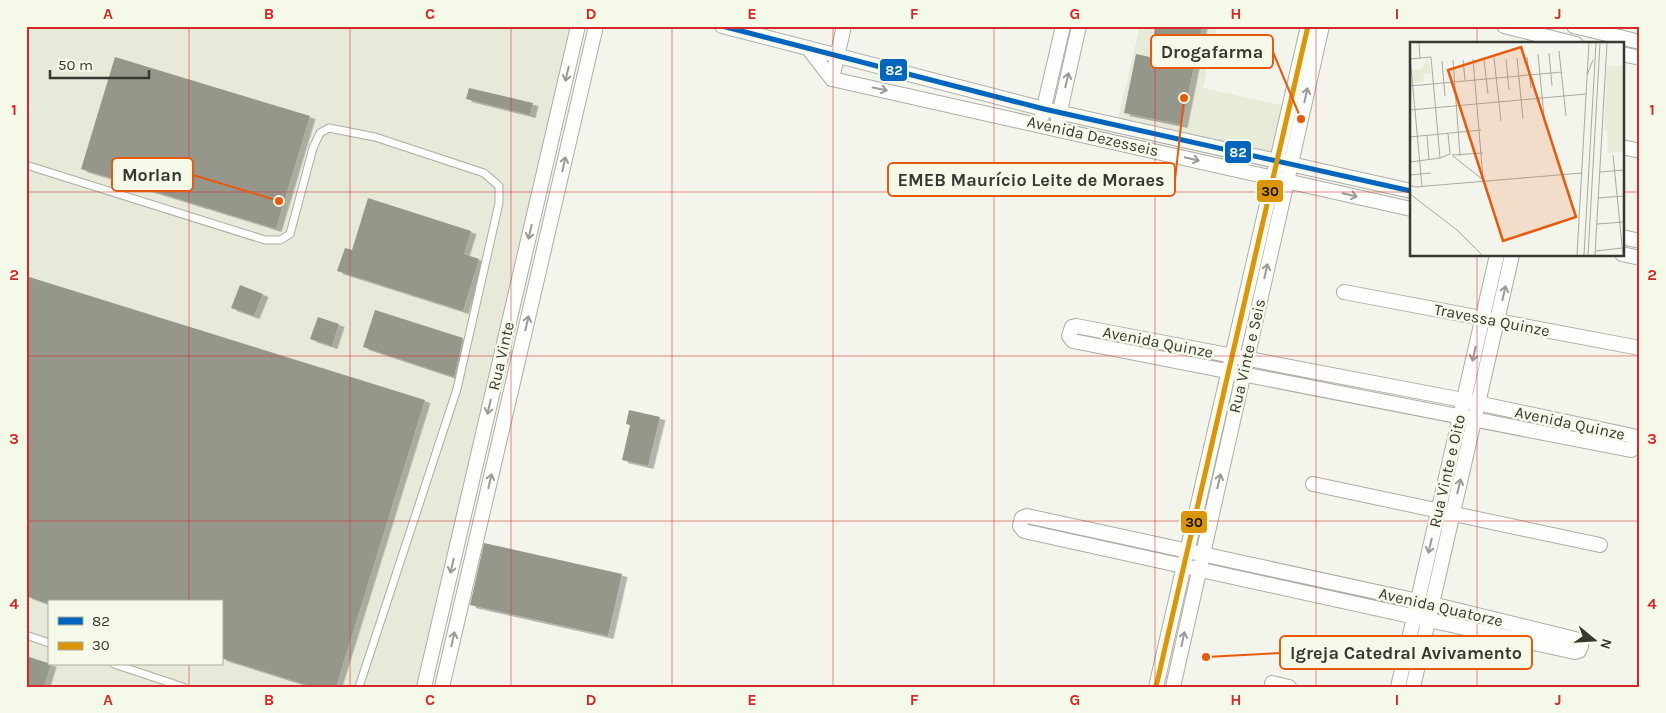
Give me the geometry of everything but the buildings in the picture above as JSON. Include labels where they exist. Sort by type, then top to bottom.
[{"type":"street","name":"Rua Vinte","points":[[424,687],[578,26]]},
{"type":"street","name":"Rua Vinte","points":[[442,687],[596,26]]},
{"type":"street","name":"Avenida Dezesseis","points":[[722,26],[808,48],[838,58],[1044,109],[1410,191]]},
{"type":"street","points":[[832,79],[844,26]]},
{"type":"street","points":[[1040,124],[1062,26]]},
{"type":"street","points":[[1056,128],[1079,26]]},
{"type":"street","name":"Rua Vinte e Seis","points":[[1173,687],[1243,375],[1308,26]]},
{"type":"street","name":"Rua Vinte e Seis","points":[[1284,162],[1322,26]]},
{"type":"street","points":[[1504,26],[1548,36],[1564,42]]},
{"type":"street","points":[[1566,26],[1567,42]]},
{"type":"street","points":[[1574,26],[1640,42]]},
{"type":"street","points":[[808,48],[832,79]]},
{"type":"street","points":[[1624,54],[1640,58]]},
{"type":"street","name":"Avenida Dezesseis","points":[[832,79],[1040,124],[1410,209]]},
{"type":"street","points":[[1624,147],[1640,151]]},
{"type":"street","name":"Rua Vinte e Seis","points":[[1156,687],[1231,357],[1280,180]]},
{"type":"street","points":[[1624,238],[1640,241]]},
{"type":"street","points":[[1624,254],[1640,258]]},
{"type":"street","name":"Rua Vinte e Oito","points":[[1398,687],[1497,256]]},
{"type":"street","name":"Rua Vinte e Oito","points":[[1413,687],[1512,256]]},
{"type":"street","name":"Travessa Quinze","points":[[1344,292],[1640,348]]},
{"type":"street","name":"Avenida Quinze","points":[[1076,326],[1246,359],[1464,400],[1633,436],[1636,438],[1638,445],[1631,450],[1073,341],[1069,336],[1069,331],[1072,327],[1076,326]]},
{"type":"street","points":[[1313,484],[1600,545]]},
{"type":"street","name":"Avenida Quatorze","points":[[1027,516],[1188,551],[1418,600],[1579,640],[1581,646],[1579,651],[1575,652],[1024,531],[1020,526],[1022,518],[1027,516]]},
{"type":"street","points":[[1114,551],[1117,536]]},
{"type":"street","points":[[1272,683],[1289,687]]},
{"type":"lane","points":[[26,165],[265,240],[280,240],[290,234],[313,148],[320,132],[329,128],[375,137],[484,173],[498,186],[499,202],[457,389],[359,687]]},
{"type":"lane","points":[[26,635],[48,643]]},
{"type":"lane","points":[[120,666],[183,687]]},
{"type":"shaded area","points":[[26,26],[571,26],[421,687],[26,687]]},
{"type":"shaded area","points":[[1140,26],[1217,26],[1203,88],[1289,107],[1277,161],[1116,126]]},
{"type":"shaded area","points":[[1201,89],[1275,105],[1265,148],[1192,131]]},
{"type":"transit line","name":"82","points":[[722,26],[1044,109],[1410,191]]},
{"type":"transit line","name":"30","points":[[1156,687],[1308,26]]},
{"type":"place","name":"EMEB Maurício Leite de Moraes","points":[[1184,98]]},
{"type":"place","name":"Drogafarma","points":[[1301,119]]},
{"type":"place","name":"Morlan","points":[[279,201]]},
{"type":"place","name":"Igreja Catedral Avivamento","points":[[1206,657]]}]
